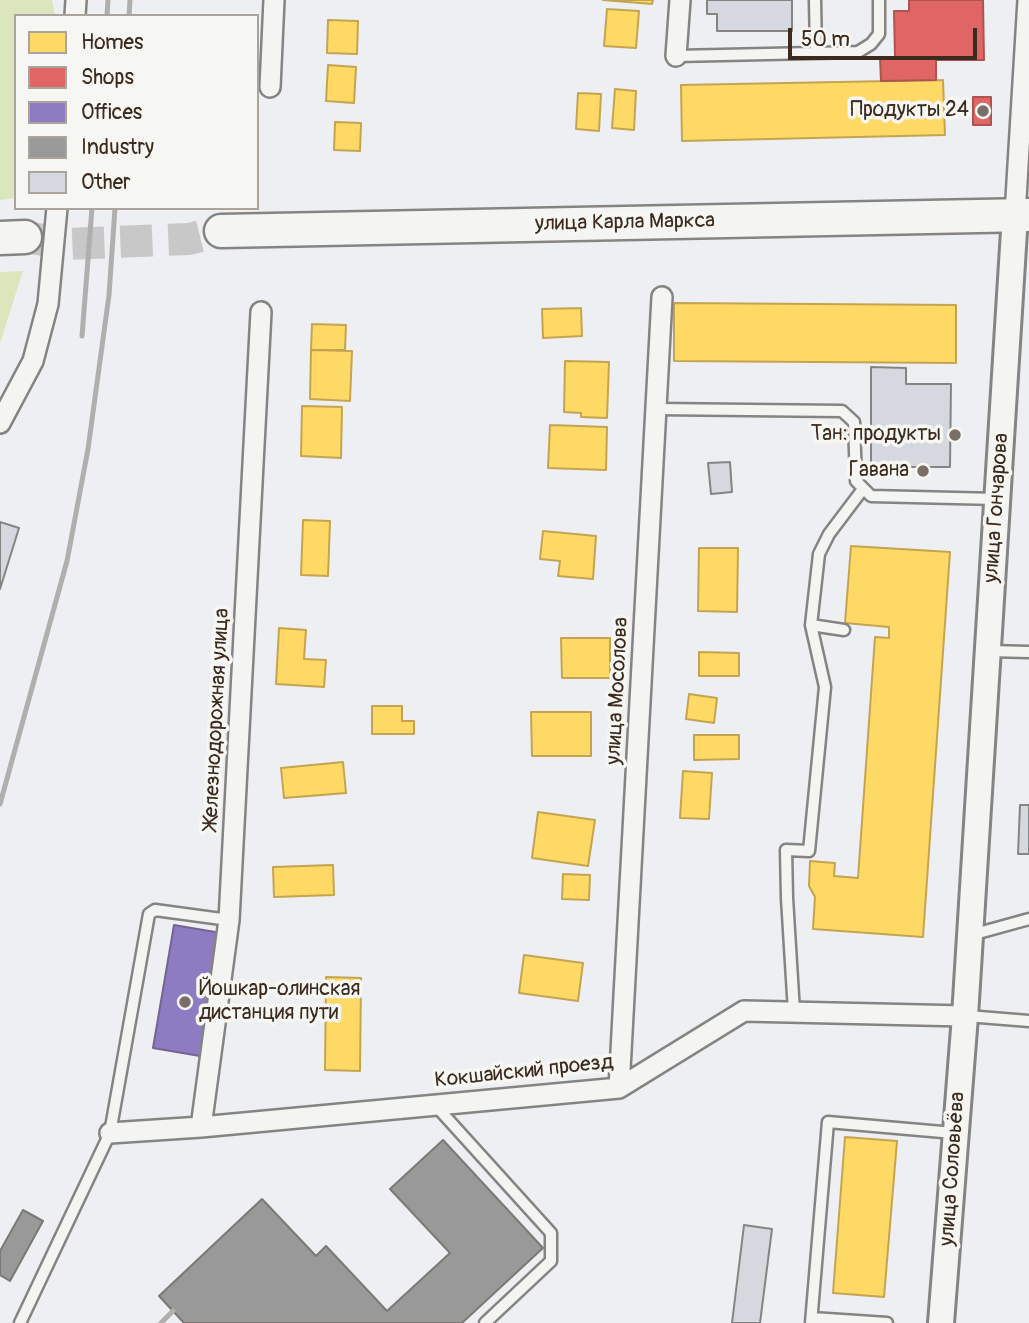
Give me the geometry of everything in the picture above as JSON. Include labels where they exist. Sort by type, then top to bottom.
[{"type":"main road","name":"улица Карла Маркса","points":[[221,231],[1022,215]]},
{"type":"street","points":[[270,87],[274,0]]},
{"type":"street","points":[[676,56],[680,0]]},
{"type":"street","name":"улица Гончарова","points":[[965,1016],[998,499],[1022,215],[1028,0]]},
{"type":"street","points":[[0,423],[33,361],[48,304],[57,210]]},
{"type":"street","name":"улица Мосолова","points":[[620,1088],[662,298]]},
{"type":"street","name":"Железнодорожная улица","points":[[201,1127],[229,920],[261,312]]},
{"type":"street","name":"Кокшайский проезд","points":[[110,1133],[620,1088],[744,1011],[965,1016]]},
{"type":"street","name":"улица Соловьёва","points":[[941,1323],[965,1016]]},
{"type":"lane","points":[[815,0],[816,53]]},
{"type":"lane","points":[[676,56],[858,52],[871,44],[878,34],[879,0]]},
{"type":"lane","points":[[656,409],[842,411],[854,422],[856,481],[870,496],[998,499]]},
{"type":"lane","points":[[794,1012],[786,850],[809,851],[825,687],[811,625],[819,554],[829,534],[863,489]]},
{"type":"lane","points":[[811,625],[844,630]]},
{"type":"lane","points":[[988,651],[1029,652]]},
{"type":"lane","points":[[20,1323],[110,1133],[149,914],[155,910],[229,920]]},
{"type":"lane","points":[[970,935],[1029,919]]},
{"type":"lane","points":[[965,1016],[1029,1021]]},
{"type":"lane","points":[[435,1104],[551,1233],[551,1261],[485,1323]]},
{"type":"lane","points":[[887,1323],[812,1320],[828,1122],[956,1133]]},
{"type":"green space","points":[[0,0],[52,0],[55,14],[14,14],[14,198],[0,200]]},
{"type":"green space","points":[[23,271],[0,343],[0,272]]},
{"type":"building: Homes","points":[[603,0],[653,0],[652,4]]},
{"type":"building: Homes","points":[[607,9],[639,11],[636,48],[604,46]]},
{"type":"building: Homes","points":[[328,20],[358,21],[357,54],[327,53]]},
{"type":"building: Homes","points":[[328,65],[356,67],[354,103],[326,101]]},
{"type":"building: Homes","points":[[943,80],[945,135],[682,141],[681,85]]},
{"type":"building: Homes","points":[[615,89],[636,91],[634,130],[612,128]]},
{"type":"building: Homes","points":[[578,93],[601,94],[599,131],[576,129]]},
{"type":"building: Homes","points":[[335,122],[361,123],[360,151],[334,150]]},
{"type":"building: Homes","points":[[674,303],[956,305],[956,363],[674,361]]},
{"type":"building: Homes","points":[[581,308],[582,336],[543,338],[542,309]]},
{"type":"building: Homes","points":[[312,324],[346,325],[345,350],[311,350]]},
{"type":"building: Homes","points":[[311,350],[352,351],[350,401],[310,399]]},
{"type":"building: Homes","points":[[565,361],[609,362],[607,418],[581,417],[581,413],[564,412]]},
{"type":"building: Homes","points":[[302,406],[342,407],[341,458],[301,456]]},
{"type":"building: Homes","points":[[550,425],[607,427],[606,470],[548,468]]},
{"type":"building: Homes","points":[[303,520],[330,521],[328,576],[301,575]]},
{"type":"building: Homes","points":[[543,531],[596,536],[593,579],[558,576],[560,561],[540,559]]},
{"type":"building: Homes","points":[[851,546],[950,552],[923,937],[813,929],[815,897],[809,886],[810,861],[835,863],[834,876],[858,878],[875,637],[889,638],[889,627],[845,623]]},
{"type":"building: Homes","points":[[699,548],[738,548],[737,612],[698,611]]},
{"type":"building: Homes","points":[[279,628],[306,630],[304,659],[326,660],[324,687],[276,684]]},
{"type":"building: Homes","points":[[561,638],[610,638],[610,678],[562,678]]},
{"type":"building: Homes","points":[[699,652],[739,653],[739,676],[699,676]]},
{"type":"building: Homes","points":[[689,694],[717,698],[714,723],[686,719]]},
{"type":"building: Homes","points":[[372,706],[402,706],[402,721],[414,721],[414,734],[372,734]]},
{"type":"building: Homes","points":[[531,712],[591,712],[591,756],[532,756]]},
{"type":"building: Homes","points":[[694,735],[739,735],[739,759],[694,760]]},
{"type":"building: Homes","points":[[343,762],[346,793],[284,798],[281,768]]},
{"type":"building: Homes","points":[[683,771],[712,773],[709,819],[680,818]]},
{"type":"building: Homes","points":[[538,812],[595,820],[588,866],[532,858]]},
{"type":"building: Homes","points":[[333,865],[334,895],[274,897],[273,867]]},
{"type":"building: Homes","points":[[563,874],[590,875],[589,900],[562,899]]},
{"type":"building: Homes","points":[[524,955],[583,963],[578,1001],[519,993]]},
{"type":"building: Homes","points":[[326,977],[361,978],[360,1071],[325,1070]]},
{"type":"building: Homes","points":[[845,1137],[897,1141],[884,1297],[833,1293]]},
{"type":"building: Shops","points":[[909,0],[983,0],[984,60],[936,60],[936,80],[881,81],[880,57],[895,57],[894,11],[909,11]]},
{"type":"building: Shops","points":[[973,97],[991,97],[991,125],[973,125]]},
{"type":"building: Offices","name":"Йошкар-олинская дистанция пути","points":[[174,925],[221,933],[200,1056],[153,1048]]},
{"type":"building: Industry","points":[[443,1140],[543,1248],[462,1323],[184,1323],[159,1296],[262,1199],[316,1256],[326,1246],[387,1311],[450,1253],[390,1189]]},
{"type":"building: Industry","points":[[23,1210],[43,1221],[10,1281],[0,1275],[0,1251]]},
{"type":"building: Other","points":[[707,0],[792,0],[792,31],[717,31],[717,14],[707,14]]},
{"type":"building: Other","points":[[871,367],[906,368],[906,384],[951,384],[950,467],[871,467]]},
{"type":"building: Other","points":[[730,462],[732,492],[711,494],[708,463]]},
{"type":"building: Other","points":[[0,522],[19,528],[0,589]]},
{"type":"building: Other","points":[[1020,805],[1029,805],[1029,854],[1018,854]]},
{"type":"building: Other","points":[[744,1225],[772,1229],[760,1323],[732,1323]]},
{"type":"tunnel","points":[[25,237],[67,244],[189,239],[221,231]]},
{"type":"railway","points":[[107,14],[108,0]]},
{"type":"railway","points":[[129,14],[130,0]]},
{"type":"railway","points":[[82,336],[92,210]]},
{"type":"railway","points":[[0,804],[67,561],[88,449],[109,295],[115,210]]},
{"type":"railway","points":[[161,1323],[173,1311]]},
{"type":"place","name":"Продукты 24","points":[[983,111]]},
{"type":"place","name":"Тан: продукты","points":[[955,435]]},
{"type":"place","name":"Гавана","points":[[923,471]]},
{"type":"place","name":"Йошкар-олинская дистанция пути","points":[[185,1002]]}]
